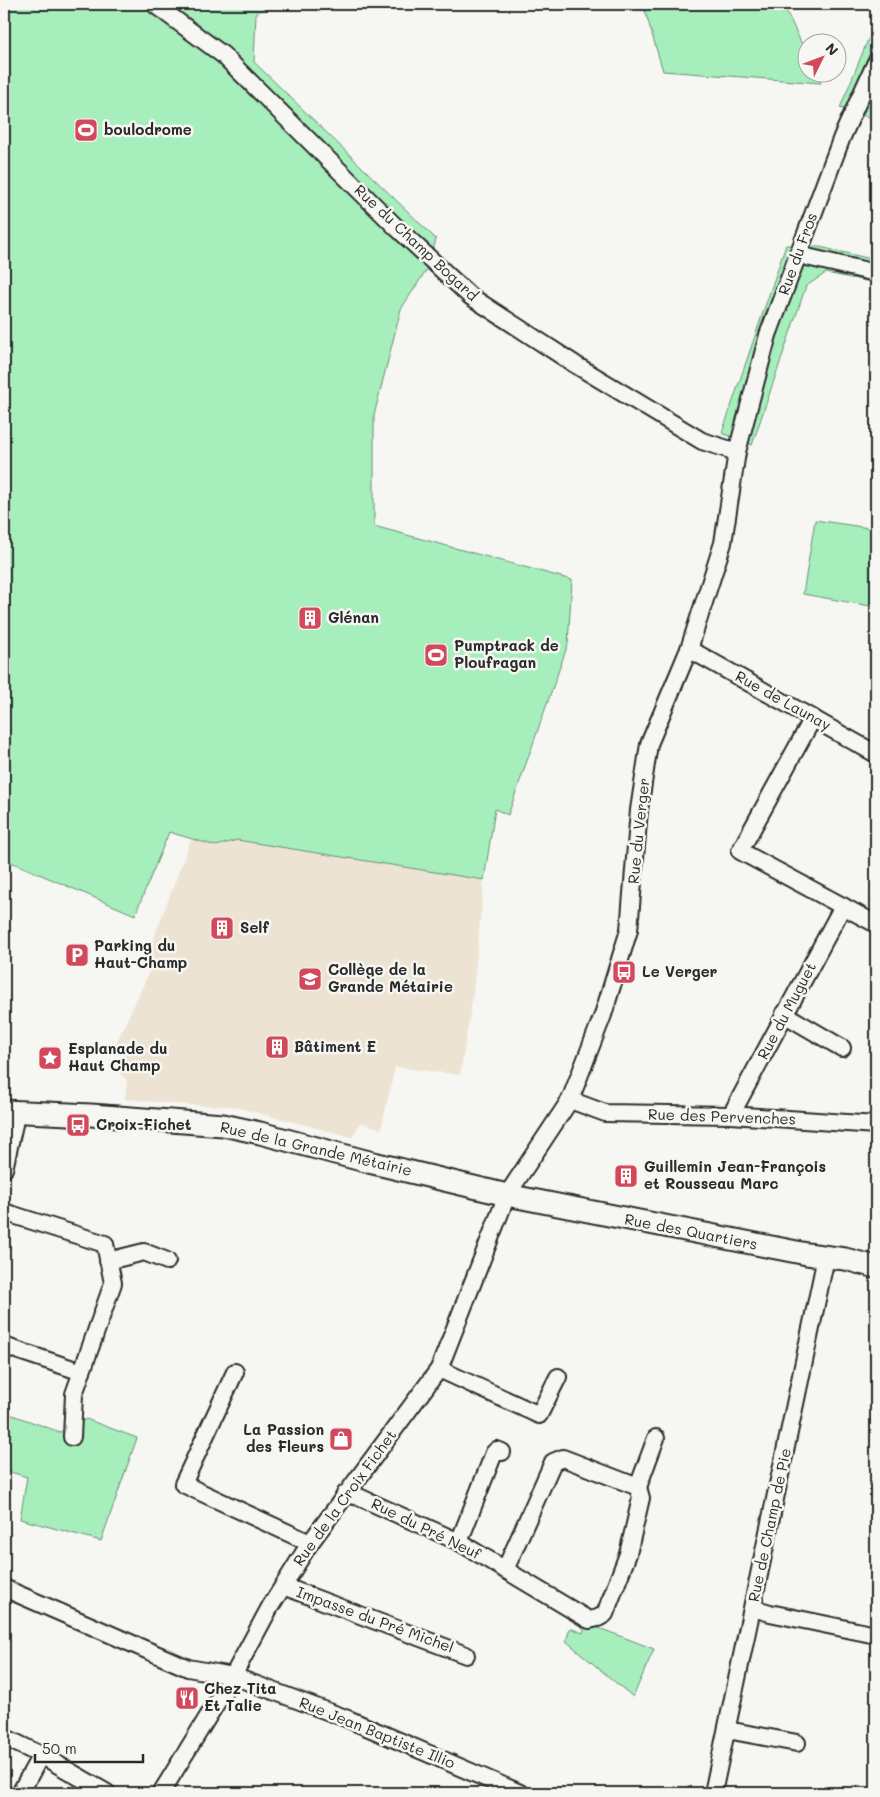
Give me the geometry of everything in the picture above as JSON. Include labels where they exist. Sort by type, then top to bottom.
[{"type":"main road","name":"Rue de la Grande Métairie","points":[[10,1111],[223,1125],[507,1195]]},
{"type":"main road","name":"Rue des Quartiers","points":[[507,1195],[876,1266]]},
{"type":"street","name":"Rue du Champ Bogard","points":[[154,4],[223,55],[397,228],[470,296],[576,365],[702,441],[736,452]]},
{"type":"street","name":"Rue du Fros","points":[[736,452],[768,335],[842,137],[876,62]]},
{"type":"street","points":[[798,253],[876,273]]},
{"type":"street","name":"Rue du Verger","points":[[507,1195],[570,1100],[603,1015],[629,930],[639,810],[649,744],[689,649],[723,543],[736,452]]},
{"type":"street","name":"Rue de Launay","points":[[689,649],[876,754]]},
{"type":"street","points":[[813,718],[740,852],[876,924]]},
{"type":"street","name":"Rue du Muguet","points":[[731,1115],[842,906]]},
{"type":"street","points":[[784,1014],[842,1048]]},
{"type":"street","name":"Rue des Pervenches","points":[[570,1100],[605,1113],[731,1115],[876,1125]]},
{"type":"street","points":[[4,1169],[10,1111]]},
{"type":"street","name":"Rue de la Croix Fichet","points":[[161,1793],[233,1676],[283,1586],[310,1543],[439,1369],[507,1195]]},
{"type":"street","points":[[4,1212],[105,1244],[113,1282],[74,1394],[72,1437]]},
{"type":"street","points":[[108,1261],[144,1252],[167,1260]]},
{"type":"street","name":"Rue de Champ de Pie","points":[[713,1793],[728,1730],[826,1257]]},
{"type":"street","points":[[4,1346],[82,1372]]},
{"type":"street","points":[[439,1369],[539,1416],[558,1377]]},
{"type":"street","points":[[236,1372],[183,1484],[310,1543]]},
{"type":"street","name":"Rue du Pré Neuf","points":[[345,1494],[359,1497],[459,1542],[589,1620],[605,1614],[628,1554],[641,1498],[638,1487],[656,1438]]},
{"type":"street","points":[[459,1542],[494,1453],[497,1450],[502,1452]]},
{"type":"street","points":[[505,1570],[553,1462],[558,1458],[563,1458],[638,1487]]},
{"type":"street","name":"Impasse du Pré Michel","points":[[283,1586],[466,1655]]},
{"type":"street","name":"Rue Jean Baptiste Illio","points":[[4,1588],[188,1668],[233,1676],[348,1720],[520,1793]]},
{"type":"street","points":[[753,1608],[876,1635]]},
{"type":"street","points":[[728,1730],[797,1743]]},
{"type":"street","points":[[4,1737],[41,1755],[107,1793]]},
{"type":"street","points":[[20,1793],[41,1755]]},
{"type":"shaded area","name":"Collège de la Grande Métairie","points":[[191,839],[216,846],[237,840],[484,880],[473,994],[460,1075],[395,1067],[381,1129],[361,1122],[352,1137],[232,1106],[187,1105],[125,1099],[127,1080],[118,1071],[125,1057],[113,1050],[153,964],[146,959]]},
{"type":"green space","points":[[4,4],[270,4],[256,14],[254,62],[436,239],[429,266],[401,309],[374,415],[374,526],[572,580],[568,644],[508,815],[495,809],[484,880],[237,840],[216,846],[169,832],[135,915],[4,859]]},
{"type":"green space","points":[[643,4],[783,4],[798,36],[798,81],[663,71]]},
{"type":"green space","points":[[876,20],[876,115],[868,117],[840,108]]},
{"type":"green space","points":[[786,245],[820,247],[876,260],[876,283],[826,273],[806,286],[752,445],[722,433]]},
{"type":"green space","points":[[815,520],[876,529],[876,607],[803,594]]},
{"type":"green space","points":[[4,1412],[60,1432],[86,1419],[137,1438],[101,1541],[20,1519],[27,1477],[4,1470]]},
{"type":"green space","points":[[586,1623],[654,1649],[633,1697],[566,1641],[570,1628],[583,1633]]},
{"type":"place","name":"boulodrome","points":[[86,130]]},
{"type":"place","name":"Glénan","points":[[310,618]]},
{"type":"place","name":"Pumptrack de Ploufragan","points":[[436,655]]},
{"type":"place","name":"Self","points":[[222,928]]},
{"type":"place","name":"Parking du Haut-Champ","points":[[77,955]]},
{"type":"place","name":"Le Verger","points":[[624,972]]},
{"type":"place","name":"Collège de la Grande Métairie","points":[[310,979]]},
{"type":"place","name":"Bâtiment E","points":[[277,1047]]},
{"type":"place","name":"Esplanade du Haut Champ","points":[[50,1058]]},
{"type":"place","name":"Croix-Fichet","points":[[78,1125]]},
{"type":"place","name":"Guillemin Jean-François et Rousseau Marc","points":[[626,1176]]},
{"type":"place","name":"La Passion des Fleurs","points":[[341,1439]]},
{"type":"place","name":"Chez Tita Et Talie","points":[[187,1698]]}]
